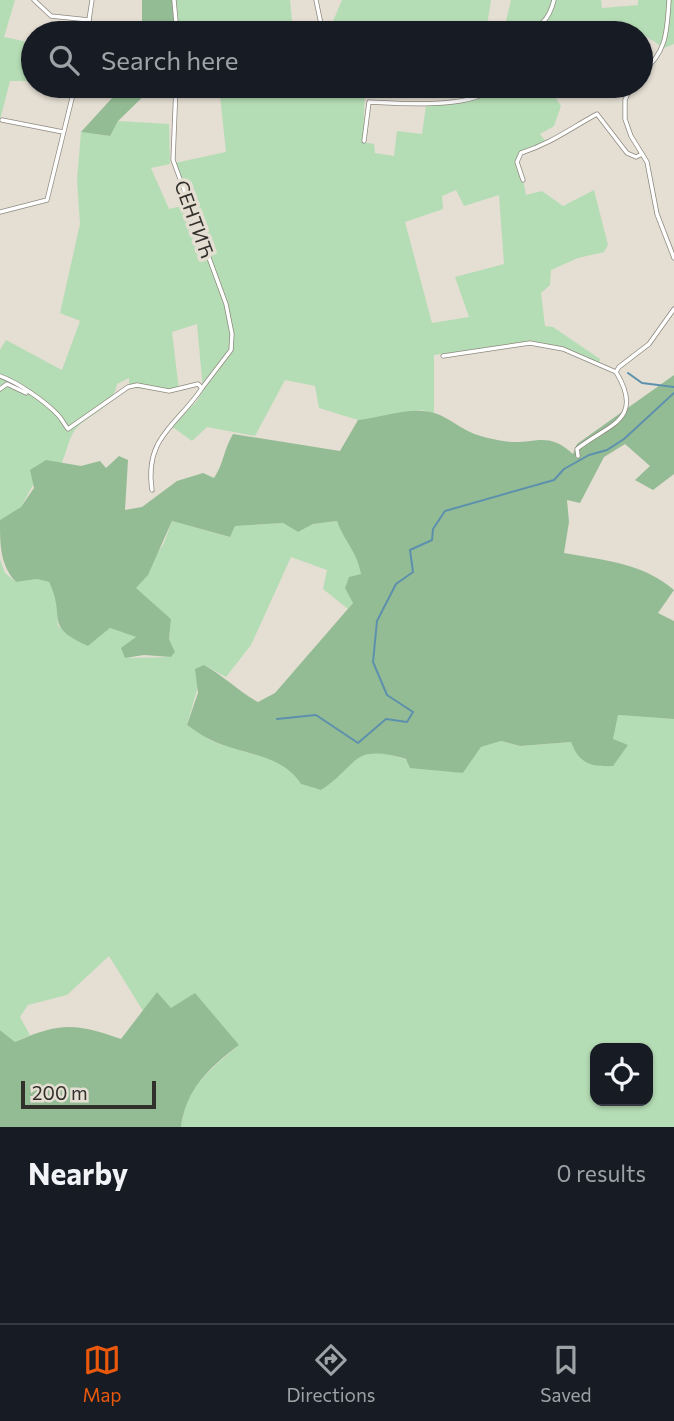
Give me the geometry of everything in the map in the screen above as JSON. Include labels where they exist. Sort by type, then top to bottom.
[{"type":"street","points":[[34,0],[51,16],[89,20],[92,0]]},
{"type":"street","points":[[174,0],[176,21]]},
{"type":"street","points":[[316,0],[320,21]]},
{"type":"street","points":[[545,21],[550,15],[554,0]]},
{"type":"street","points":[[653,62],[665,43],[669,0]]},
{"type":"street","points":[[0,212],[47,200],[72,98]]},
{"type":"street","name":"СЕНТИЋ","points":[[176,98],[173,160],[226,304],[231,350],[202,388]]},
{"type":"street","points":[[364,141],[369,102],[447,102],[465,98]]},
{"type":"street","points":[[626,98],[625,119],[647,162],[655,189],[657,214],[674,258]]},
{"type":"street","points":[[523,180],[517,162],[521,153],[568,133],[578,123],[597,114],[627,153],[636,158],[642,154]]},
{"type":"street","points":[[2,120],[63,132]]},
{"type":"street","points":[[617,372],[631,355],[649,344],[674,309]]},
{"type":"street","points":[[443,356],[530,343],[563,349],[617,372],[626,392],[626,408],[618,424],[587,440],[577,449],[578,456]]},
{"type":"street","points":[[0,376],[24,387],[28,394]]},
{"type":"street","points":[[0,389],[8,384],[28,394],[59,416],[68,429],[128,387],[137,385],[160,391],[198,384],[202,388],[158,440],[151,454],[152,490]]},
{"type":"green space","points":[[0,0],[15,0],[4,37],[21,41],[21,81],[10,81],[0,120]]},
{"type":"green space","points":[[142,0],[175,0],[176,21],[142,21]]},
{"type":"green space","points":[[175,0],[290,0],[292,21],[177,21]]},
{"type":"green space","points":[[342,0],[491,0],[488,21],[333,21]]},
{"type":"green space","points":[[511,0],[601,0],[602,8],[638,5],[638,0],[674,0],[674,44],[664,48],[653,41],[653,21],[506,21]]},
{"type":"green space","points":[[112,98],[142,98],[118,121],[110,136],[81,132]]},
{"type":"green space","points":[[220,98],[365,98],[363,142],[374,144],[375,153],[394,156],[397,131],[422,134],[426,106],[463,102],[464,98],[556,98],[561,106],[554,126],[540,134],[546,142],[528,148],[519,158],[526,195],[542,191],[563,206],[594,190],[608,245],[604,252],[578,258],[551,270],[550,285],[541,293],[545,326],[553,327],[600,359],[599,364],[552,345],[543,348],[526,343],[434,355],[434,413],[421,410],[358,420],[319,408],[315,386],[285,380],[255,436],[207,427],[192,441],[171,426],[197,401],[203,390],[197,324],[172,332],[179,390],[129,388],[129,378],[117,384],[114,394],[103,408],[73,433],[61,464],[46,461],[21,507],[0,520],[0,350],[6,340],[62,370],[80,321],[60,313],[80,224],[77,180],[81,132],[109,136],[118,121],[169,124],[170,164],[151,168],[169,209],[194,203],[175,163],[226,152]],"holes":[[[456,190],[464,206],[499,195],[504,264],[455,277],[469,317],[432,323],[405,222],[443,209],[442,196]]]},
{"type":"green space","points":[[674,375],[674,474],[653,490],[635,480],[650,466],[625,444],[604,457],[580,503],[567,500],[569,522],[564,553],[636,568],[674,590],[658,613],[674,621],[674,719],[618,715],[613,739],[628,745],[613,766],[587,763],[578,755],[571,742],[520,746],[501,741],[481,747],[463,773],[410,768],[406,759],[388,755],[365,755],[321,790],[301,784],[293,774],[272,760],[223,745],[187,725],[198,693],[195,669],[204,665],[258,702],[275,693],[353,603],[345,588],[349,577],[361,574],[357,559],[337,521],[313,524],[298,532],[283,523],[235,526],[230,537],[172,521],[148,575],[136,588],[171,619],[169,639],[175,652],[171,657],[144,655],[125,658],[121,648],[136,637],[110,628],[88,646],[74,639],[60,626],[49,582],[37,579],[16,582],[4,562],[0,520],[21,507],[34,488],[30,470],[46,460],[81,466],[100,461],[106,468],[119,456],[128,460],[125,510],[142,507],[177,481],[203,473],[214,478],[233,434],[340,451],[358,420],[407,411],[435,413],[479,436],[514,442],[555,442],[573,454],[577,444]]},
{"type":"green space","points":[[172,521],[229,537],[235,526],[283,523],[298,532],[313,524],[337,521],[360,561],[360,584],[348,609],[323,589],[327,570],[291,557],[251,645],[226,677],[204,665],[187,725],[222,745],[272,760],[293,774],[301,784],[321,790],[359,757],[379,751],[439,770],[463,773],[481,747],[501,741],[520,746],[571,742],[578,755],[587,763],[613,766],[612,739],[618,715],[674,719],[674,1127],[181,1127],[188,1101],[201,1080],[239,1045],[171,1008],[157,992],[143,1011],[109,956],[67,995],[28,1005],[20,1017],[30,1035],[15,1042],[0,1030],[0,559],[5,573],[16,582],[37,579],[49,582],[56,596],[58,626],[88,646],[110,628],[136,637],[125,658],[171,657],[175,652],[169,639],[171,619],[135,588],[164,543]]},
{"type":"green space","points":[[157,992],[171,1008],[195,993],[239,1045],[201,1080],[188,1101],[181,1127],[0,1127],[0,1030],[15,1042],[44,1031],[68,1027],[91,1030],[121,1039]]},
{"type":"waterway","points":[[628,373],[642,383],[674,387]]},
{"type":"waterway","points":[[277,719],[316,715],[358,743],[386,719],[407,722],[413,712],[387,695],[373,662],[377,621],[396,584],[413,572],[410,550],[432,540],[433,529],[445,511],[554,480],[564,469],[589,455],[607,450],[624,439],[674,393]]}]
